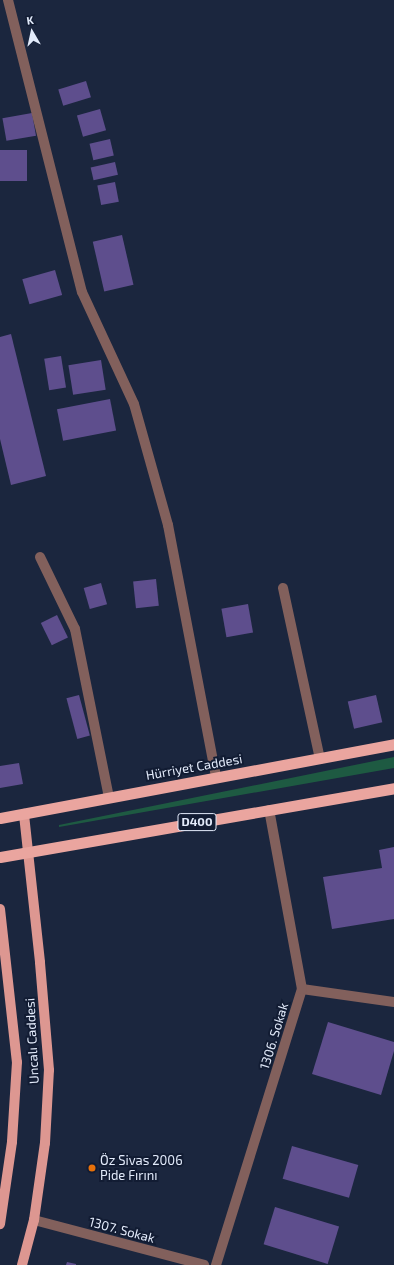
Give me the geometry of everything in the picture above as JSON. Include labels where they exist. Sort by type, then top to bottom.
[{"type":"highway","name":"Hürriyet Caddesi","points":[[0,818],[394,744]]},
{"type":"highway","name":"D400","points":[[0,857],[394,788]]},
{"type":"main road","name":"Uncalı Caddesi","points":[[22,1265],[34,1220],[45,1143],[49,1070],[24,814]]},
{"type":"main road","name":"Uncalı Caddesi","points":[[0,909],[17,1062],[12,1142],[1,1218]]},
{"type":"street","points":[[8,0],[82,292],[134,404],[168,525],[216,777]]},
{"type":"street","points":[[40,557],[75,630],[109,797]]},
{"type":"street","points":[[283,588],[320,759]]},
{"type":"street","name":"1306. Sokak","points":[[216,1265],[302,989],[269,810]]},
{"type":"street","points":[[302,989],[394,1002]]},
{"type":"street","name":"1307. Sokak","points":[[34,1220],[204,1265]]},
{"type":"green space","points":[[394,757],[394,768],[59,827],[59,825]]},
{"type":"building","points":[[86,81],[91,97],[63,106],[58,89]]},
{"type":"building","points":[[100,109],[106,130],[83,137],[77,116]]},
{"type":"building","points":[[32,113],[36,136],[6,141],[2,118]]},
{"type":"building","points":[[110,139],[114,156],[93,160],[90,144]]},
{"type":"building","points":[[0,150],[27,150],[27,181],[0,181]]},
{"type":"building","points":[[115,162],[118,175],[94,180],[91,168]]},
{"type":"building","points":[[115,182],[119,202],[101,205],[97,185]]},
{"type":"building","points":[[122,235],[133,285],[104,291],[93,242]]},
{"type":"building","points":[[55,270],[62,295],[29,304],[22,279]]},
{"type":"building","points":[[11,334],[46,476],[11,485],[0,439],[0,337]]},
{"type":"building","points":[[61,356],[66,388],[49,390],[44,359]]},
{"type":"building","points":[[101,360],[106,390],[73,395],[68,365]]},
{"type":"building","points":[[110,399],[116,430],[63,441],[57,409]]},
{"type":"building","points":[[156,579],[159,606],[136,608],[133,581]]},
{"type":"building","points":[[101,583],[107,604],[90,609],[84,588]]},
{"type":"building","points":[[248,604],[253,633],[226,637],[221,609]]},
{"type":"building","points":[[57,615],[68,637],[52,645],[41,623]]},
{"type":"building","points":[[79,695],[90,736],[77,739],[66,698]]},
{"type":"building","points":[[376,695],[382,722],[354,729],[348,702]]},
{"type":"building","points":[[19,763],[23,784],[0,788],[0,766]]},
{"type":"building","points":[[394,847],[394,919],[332,929],[323,877],[382,868],[379,850]]},
{"type":"building","points":[[328,1022],[394,1042],[394,1051],[381,1095],[312,1074]]},
{"type":"building","points":[[292,1146],[358,1165],[349,1198],[283,1179]]},
{"type":"building","points":[[275,1207],[339,1227],[328,1264],[264,1244]]},
{"type":"building","points":[[67,1262],[76,1264],[76,1265],[66,1265]]},
{"type":"place","name":"Öz Sivas 2006 Pide Fırını","points":[[92,1168]]}]
